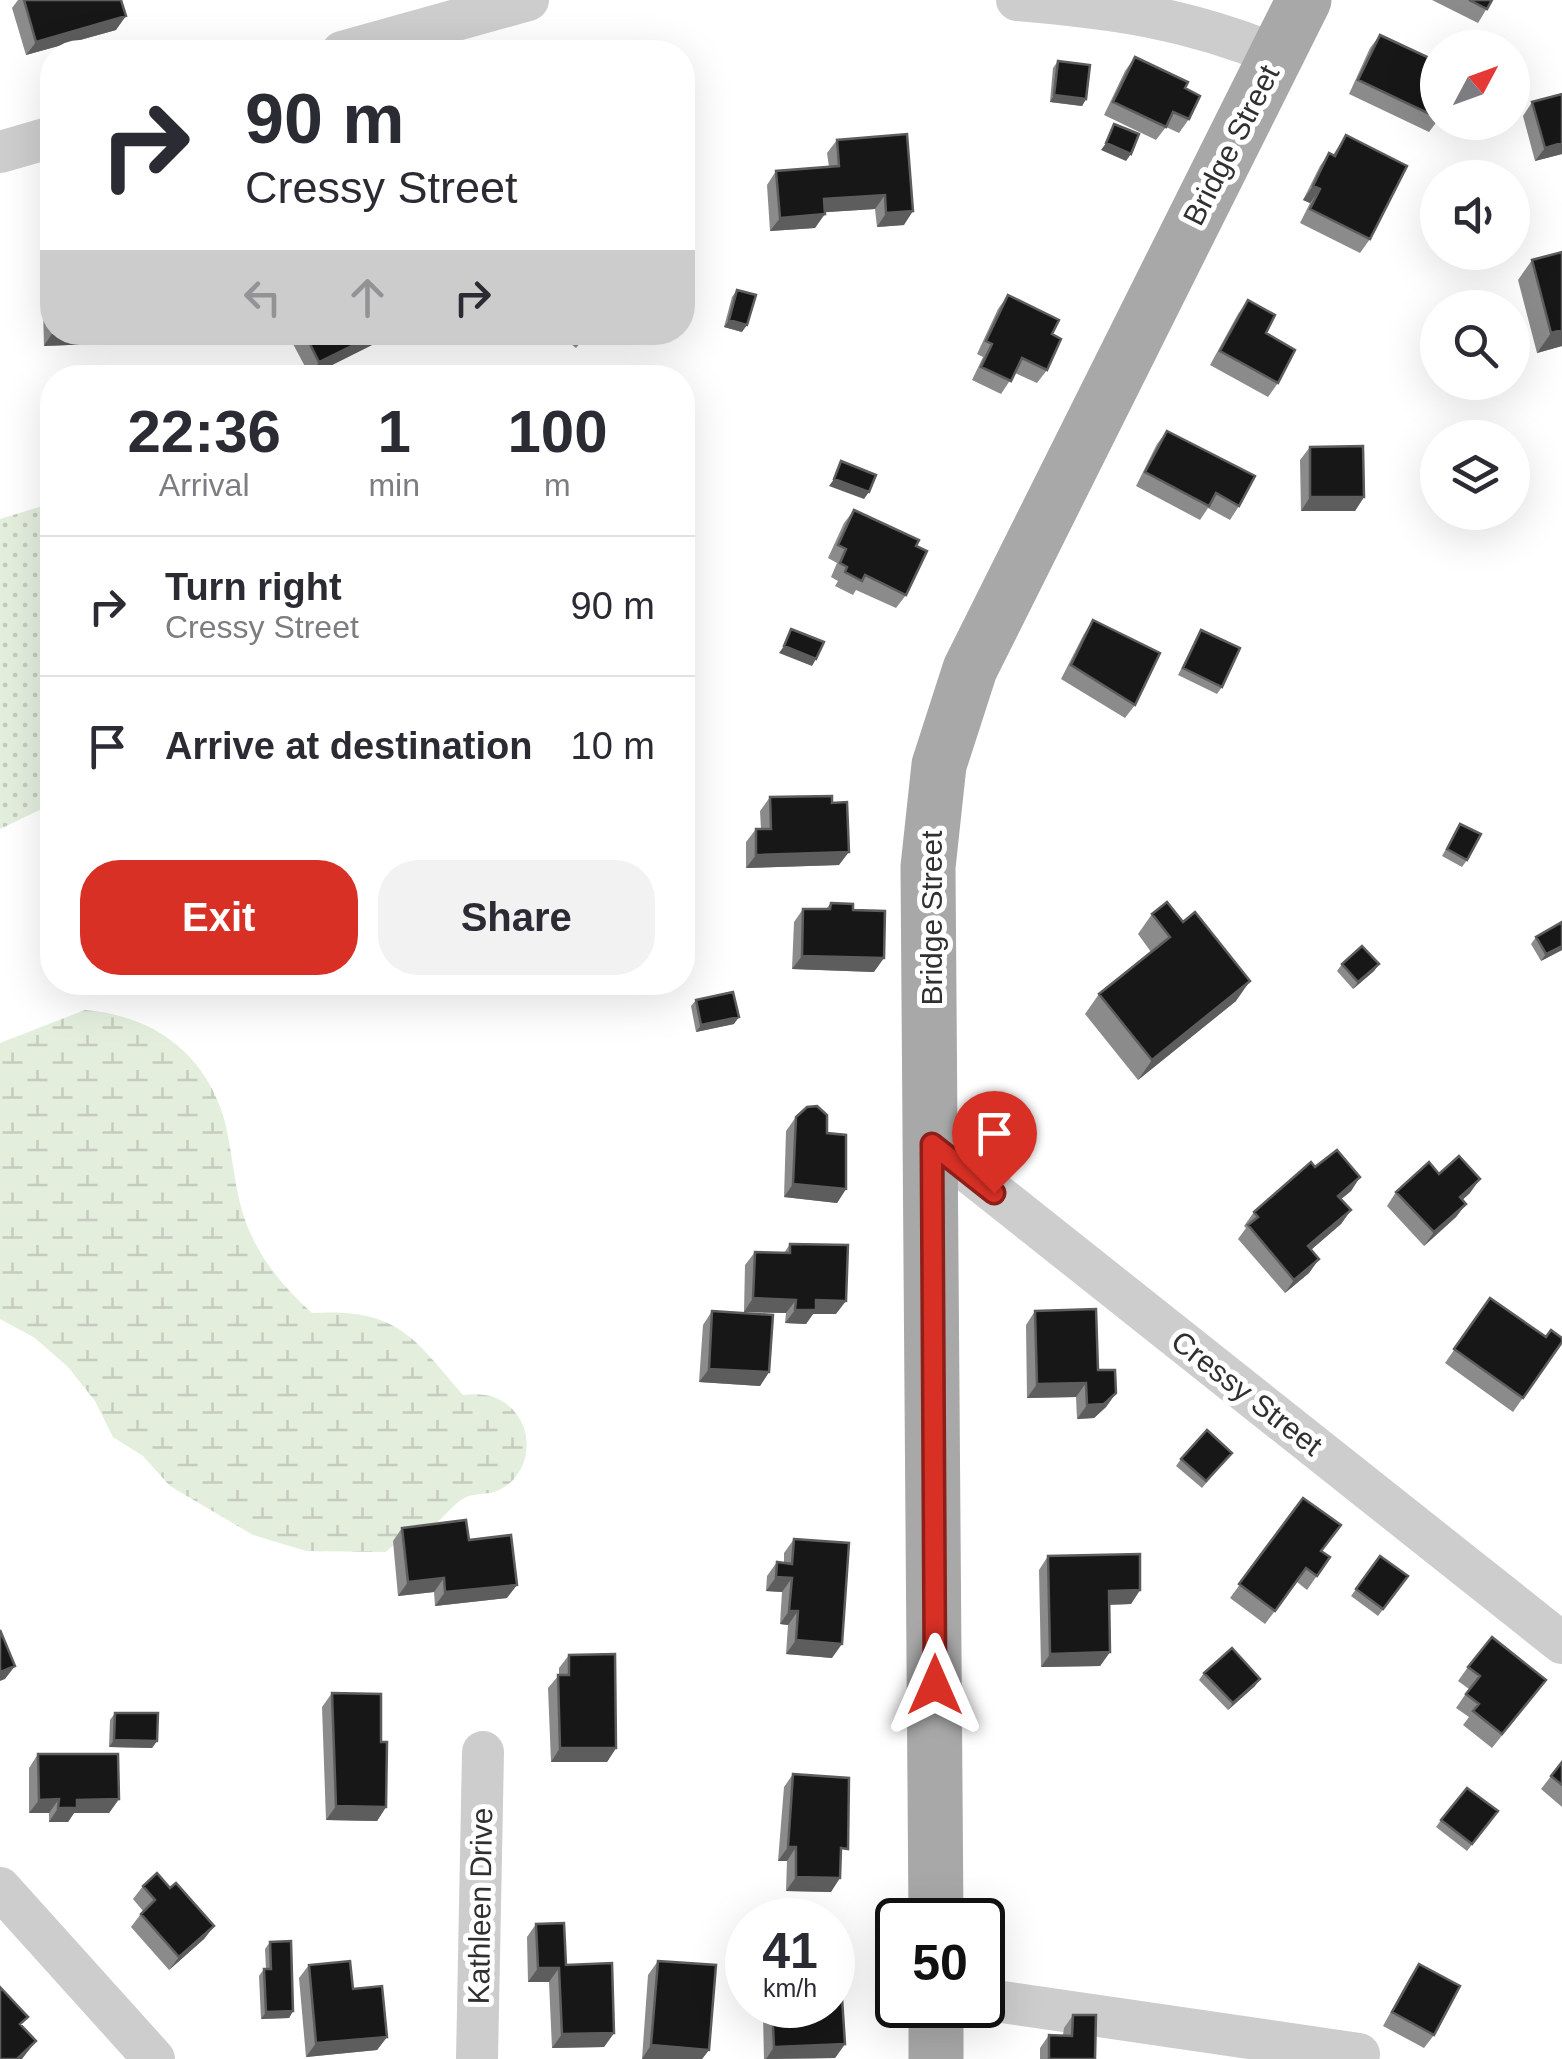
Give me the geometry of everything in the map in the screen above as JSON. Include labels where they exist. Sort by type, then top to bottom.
[{"type":"main road","name":"Bridge Street","points":[[936,1898],[929,850],[939,765],[970,669],[1304,0]]},
{"type":"main road","points":[[936,2028],[936,2059]]},
{"type":"street","points":[[385,40],[528,0]]},
{"type":"street","points":[[1017,0],[1167,17],[1217,30],[1276,55]]},
{"type":"street","points":[[0,152],[40,140]]},
{"type":"street","name":"Cressy Street","points":[[932,1144],[1562,1643]]},
{"type":"street","name":"Kathleen Drive","points":[[477,2059],[483,1752]]},
{"type":"street","points":[[0,1888],[134,2052]]},
{"type":"street","points":[[1005,2003],[1360,2054]]},
{"type":"green space","points":[[40,507],[40,810],[0,829],[0,519]]},
{"type":"green space","points":[[85,1010],[109,1013],[152,1028],[202,1072],[223,1115],[250,1234],[273,1271],[312,1313],[364,1315],[384,1321],[415,1342],[463,1395],[490,1396],[513,1410],[527,1442],[523,1465],[509,1484],[495,1492],[464,1498],[433,1526],[386,1552],[306,1551],[253,1535],[170,1486],[143,1456],[113,1437],[95,1401],[68,1367],[35,1338],[0,1319],[0,1043]]},
{"type":"building","points":[[24,0],[121,0],[126,16],[36,42]]},
{"type":"building","points":[[1469,0],[1492,0],[1487,9]]},
{"type":"building","points":[[1380,35],[1420,54],[1420,109],[1358,80]]},
{"type":"building","points":[[1135,57],[1188,82],[1185,88],[1200,96],[1189,119],[1173,112],[1166,127],[1113,102]]},
{"type":"building","points":[[1058,61],[1090,65],[1086,99],[1054,95]]},
{"type":"building","points":[[1562,94],[1562,143],[1545,148],[1532,102]]},
{"type":"building","points":[[1114,124],[1139,134],[1131,154],[1106,143]]},
{"type":"building","points":[[907,134],[913,211],[886,213],[885,195],[824,199],[825,214],[780,218],[776,171],[839,166],[837,140]]},
{"type":"building","points":[[1346,135],[1407,166],[1370,239],[1310,209],[1320,189],[1313,186],[1329,153],[1335,156]]},
{"type":"building","points":[[1562,252],[1562,330],[1551,333],[1532,260]]},
{"type":"building","points":[[737,290],[756,295],[747,325],[729,320]]},
{"type":"building","points":[[1008,295],[1059,320],[1052,334],[1061,339],[1047,370],[1022,358],[1011,381],[981,367],[992,344],[986,341]]},
{"type":"building","points":[[1248,300],[1275,315],[1266,333],[1295,350],[1278,383],[1220,351]]},
{"type":"building","points":[[310,345],[354,345],[319,362]]},
{"type":"building","points":[[1167,431],[1255,476],[1239,506],[1216,493],[1209,506],[1145,472]]},
{"type":"building","points":[[1363,446],[1364,497],[1310,497],[1310,447]]},
{"type":"building","points":[[841,461],[876,475],[869,492],[834,479]]},
{"type":"building","points":[[854,510],[919,540],[916,546],[927,551],[906,595],[865,575],[862,581],[845,572],[847,567],[840,563],[846,549],[838,545]]},
{"type":"building","points":[[1093,620],[1160,653],[1135,705],[1071,665]]},
{"type":"building","points":[[791,629],[824,642],[816,659],[784,646]]},
{"type":"building","points":[[1201,630],[1240,648],[1222,687],[1183,668]]},
{"type":"building","points":[[832,796],[832,803],[847,802],[849,852],[756,855],[756,829],[771,829],[770,797]]},
{"type":"building","points":[[1460,824],[1481,834],[1467,860],[1447,849]]},
{"type":"building","points":[[1167,902],[1183,922],[1195,912],[1250,981],[1152,1060],[1099,994],[1170,937],[1152,914]]},
{"type":"building","points":[[831,903],[853,904],[853,910],[885,911],[884,958],[802,956],[803,909],[830,909]]},
{"type":"building","points":[[1562,922],[1562,946],[1546,954],[1536,937]]},
{"type":"building","points":[[1362,946],[1379,964],[1358,982],[1342,964]]},
{"type":"building","points":[[733,992],[739,1017],[701,1025],[696,1000]]},
{"type":"building","points":[[817,1106],[827,1115],[827,1133],[846,1135],[846,1189],[793,1184],[796,1117],[807,1107]]},
{"type":"building","points":[[1337,1150],[1360,1177],[1338,1196],[1351,1210],[1308,1246],[1319,1259],[1294,1280],[1248,1225],[1258,1217],[1254,1212],[1311,1162],[1315,1167]]},
{"type":"building","points":[[1459,1156],[1480,1179],[1460,1197],[1466,1204],[1434,1232],[1396,1192],[1429,1162],[1439,1174]]},
{"type":"building","points":[[790,1244],[848,1245],[846,1301],[816,1300],[816,1310],[795,1310],[796,1300],[753,1298],[755,1252],[790,1253]]},
{"type":"building","points":[[1490,1298],[1546,1337],[1551,1330],[1562,1338],[1523,1398],[1454,1349]]},
{"type":"building","points":[[1096,1309],[1098,1370],[1115,1370],[1116,1393],[1104,1404],[1087,1405],[1086,1383],[1037,1384],[1035,1311]]},
{"type":"building","points":[[712,1311],[773,1315],[769,1372],[709,1369]]},
{"type":"building","points":[[1207,1430],[1232,1453],[1206,1481],[1181,1459]]},
{"type":"building","points":[[1303,1498],[1341,1525],[1321,1551],[1330,1557],[1317,1576],[1306,1568],[1275,1611],[1239,1584]]},
{"type":"building","points":[[466,1520],[469,1540],[511,1535],[517,1585],[445,1592],[444,1578],[408,1582],[402,1528]]},
{"type":"building","points":[[794,1539],[849,1543],[842,1644],[796,1640],[798,1611],[789,1611],[792,1578],[776,1577],[777,1562],[792,1564]]},
{"type":"building","points":[[1140,1554],[1140,1590],[1109,1591],[1110,1652],[1050,1654],[1048,1556]]},
{"type":"building","points":[[1380,1556],[1408,1576],[1383,1609],[1356,1589]]},
{"type":"building","points":[[0,1630],[15,1666],[0,1672]]},
{"type":"building","points":[[1492,1637],[1546,1680],[1502,1734],[1473,1711],[1479,1704],[1466,1694],[1480,1676],[1468,1667]]},
{"type":"building","points":[[1232,1648],[1260,1679],[1233,1703],[1204,1673]]},
{"type":"building","points":[[615,1654],[616,1748],[560,1748],[558,1675],[569,1675],[569,1655]]},
{"type":"building","points":[[332,1693],[381,1694],[381,1742],[387,1742],[386,1807],[336,1806]]},
{"type":"building","points":[[115,1713],[158,1713],[157,1741],[114,1740]]},
{"type":"building","points":[[38,1754],[118,1754],[119,1799],[77,1800],[77,1808],[58,1808],[59,1799],[39,1800]]},
{"type":"building","points":[[1562,1762],[1562,1785],[1551,1776]]},
{"type":"building","points":[[793,1774],[849,1778],[848,1849],[841,1848],[840,1878],[796,1877],[796,1847],[788,1847]]},
{"type":"building","points":[[1467,1788],[1498,1811],[1472,1844],[1441,1820]]},
{"type":"building","points":[[157,1873],[170,1888],[176,1883],[214,1926],[179,1957],[141,1914],[155,1900],[143,1886]]},
{"type":"building","points":[[564,1923],[566,1965],[612,1963],[614,2033],[562,2034],[559,1968],[538,1968],[536,1924]]},
{"type":"building","points":[[291,1941],[293,2011],[266,2012],[264,1969],[271,1969],[270,1942]]},
{"type":"building","points":[[350,1961],[353,1989],[382,1986],[387,2037],[316,2043],[309,1965]]},
{"type":"building","points":[[658,1961],[716,1965],[709,2050],[651,2045]]},
{"type":"building","points":[[1419,1964],[1460,1986],[1434,2035],[1392,2012]]},
{"type":"building","points":[[0,1987],[28,2017],[20,2024],[36,2041],[17,2059],[0,2059]]},
{"type":"building","points":[[1073,2015],[1096,2015],[1095,2059],[1049,2059],[1049,2035],[1072,2036]]},
{"type":"building","points":[[773,2028],[844,2028],[845,2044],[774,2047]]},
{"type":"route","points":[[935,1685],[932,1144],[994,1193]]}]
